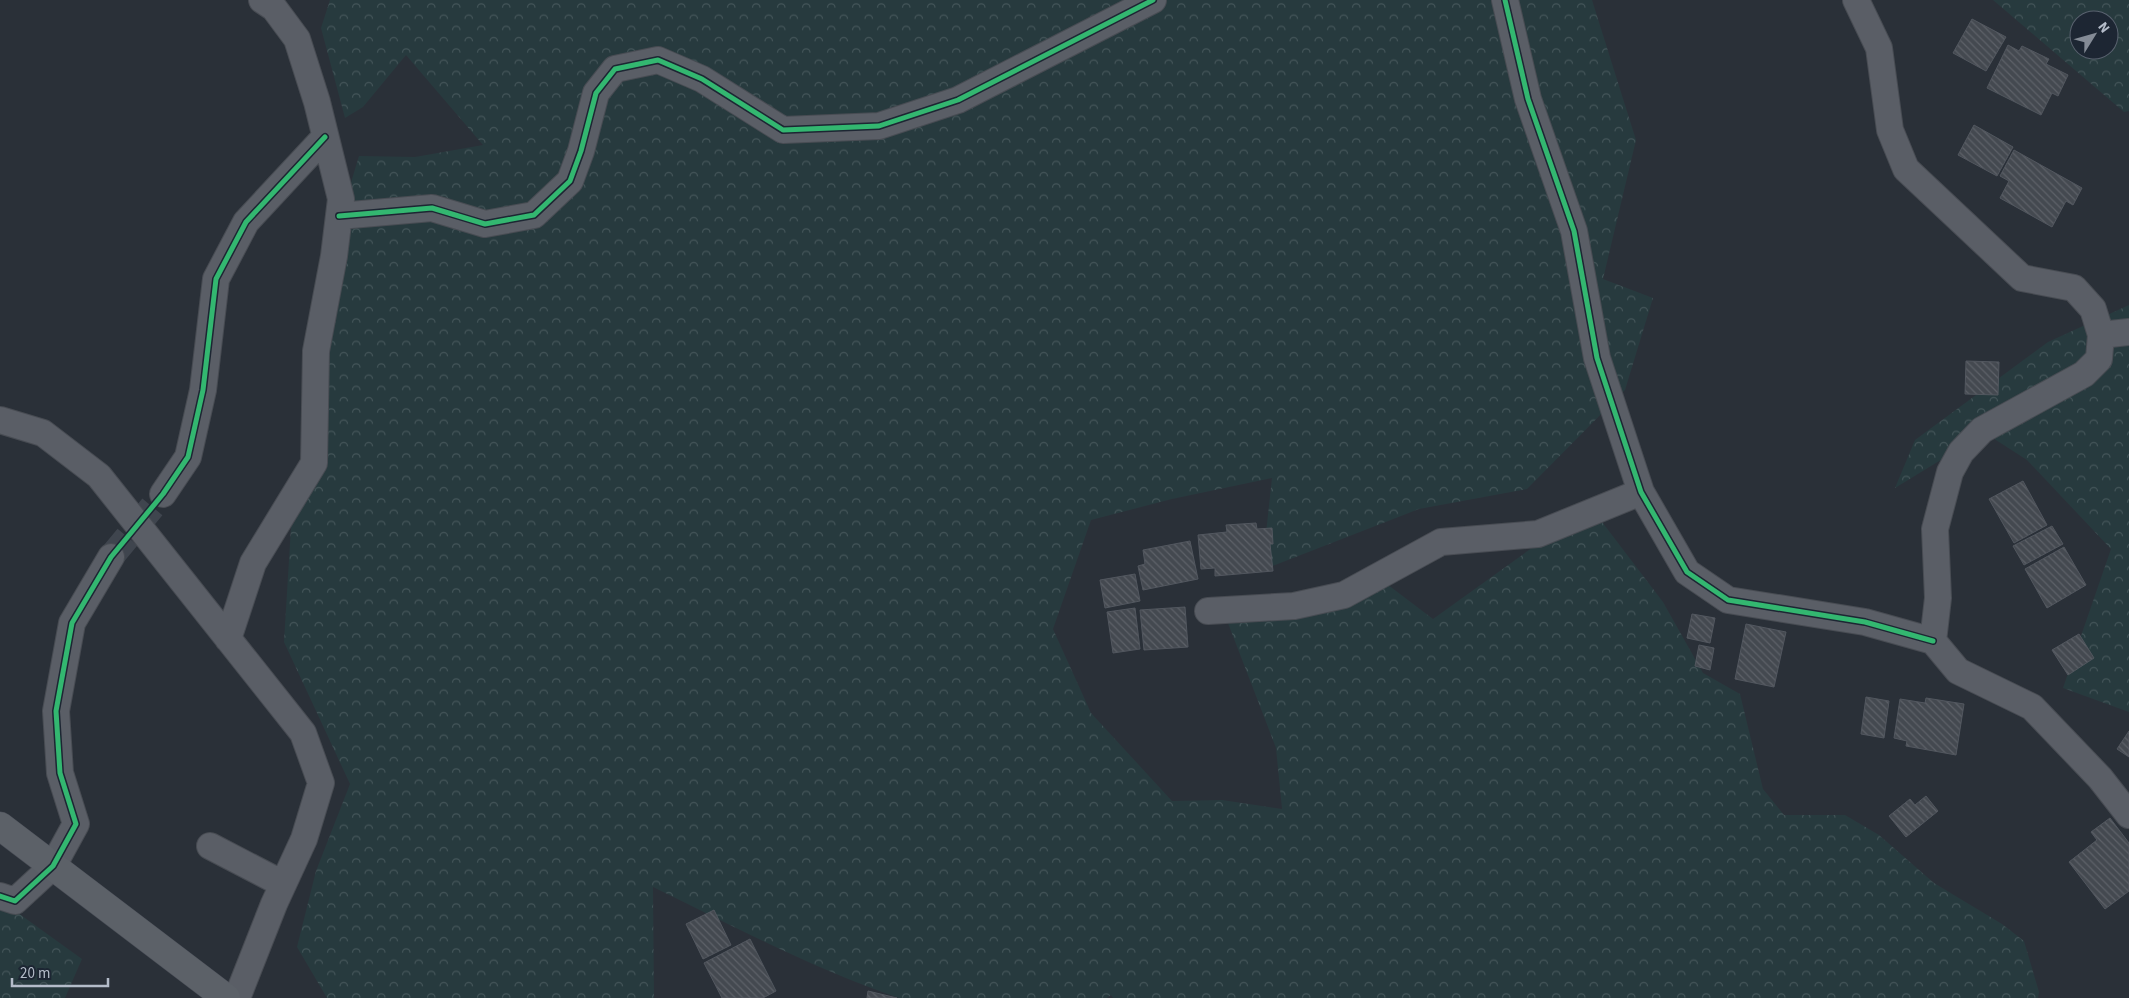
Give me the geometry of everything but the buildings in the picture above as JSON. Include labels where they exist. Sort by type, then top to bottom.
[{"type":"main road","points":[[0,826],[226,998]]},
{"type":"street","points":[[228,639],[254,563],[314,463],[316,351],[334,256],[341,199],[317,102],[297,39],[274,8],[262,0]]},
{"type":"street","points":[[339,216],[432,208],[485,224],[534,215],[570,181],[581,151],[596,93],[615,69],[658,60],[702,79],[783,130],[879,126],[958,100],[1153,0]]},
{"type":"street","points":[[1505,0],[1528,99],[1574,231],[1597,358],[1641,492],[1687,572],[1728,600],[1865,622],[1933,641],[1958,671],[2032,707],[2100,778],[2129,815]]},
{"type":"street","points":[[1856,0],[1879,48],[1890,130],[1906,169],[2022,278],[2074,288],[2093,309],[2102,334],[2099,359],[2084,374],[1982,430],[1961,452],[1950,472],[1935,529],[1938,598],[1933,641]]},
{"type":"street","points":[[163,494],[188,457],[203,390],[216,279],[246,222],[325,136]]},
{"type":"street","points":[[2102,334],[2129,332]]},
{"type":"street","points":[[0,420],[43,433],[100,476],[303,734],[321,783],[304,839],[279,894],[237,998]]},
{"type":"street","points":[[1208,611],[1294,606],[1344,595],[1441,542],[1538,534],[1641,492]]},
{"type":"street","points":[[0,896],[15,901],[53,866],[76,824],[60,773],[56,711],[72,623],[111,557]]},
{"type":"street","points":[[210,846],[279,894]]},
{"type":"green space","points":[[330,0],[1592,0],[1636,140],[1603,279],[1653,298],[1625,390],[1527,489],[1419,509],[1262,570],[1272,478],[1172,499],[1091,520],[1053,629],[1091,713],[1172,801],[1222,800],[1282,809],[1276,748],[1226,618],[1375,575],[1433,619],[1536,545],[1596,514],[1663,602],[1703,673],[1740,694],[1763,789],[1784,815],[1845,815],[1879,835],[1934,883],[2002,924],[2024,941],[2039,992],[2038,998],[1113,998],[1111,995],[1107,998],[899,998],[836,974],[744,932],[653,887],[654,998],[327,998],[297,947],[316,871],[350,784],[284,642],[291,527],[323,387],[325,269],[359,156],[415,157],[483,145],[406,55],[363,107],[345,118],[321,28]]},
{"type":"green space","points":[[1993,0],[2129,0],[2129,111],[2124,112]]},
{"type":"green space","points":[[2129,305],[2129,712],[2063,688],[2111,549],[2027,460],[1985,433],[1895,488],[1915,440],[2048,342]]},
{"type":"green space","points":[[0,900],[82,959],[65,998],[0,998]]},
{"type":"tunnel","points":[[111,557],[163,494]]},
{"type":"cycle path","points":[[339,216],[432,208],[485,224],[534,215],[570,181],[581,151],[596,93],[615,69],[658,60],[702,79],[783,130],[879,126],[958,100],[1153,0]]},
{"type":"cycle path","points":[[1505,0],[1528,99],[1574,231],[1597,358],[1641,492],[1687,572],[1728,600],[1865,622],[1933,641]]},
{"type":"cycle path","points":[[0,896],[15,901],[53,866],[76,824],[60,773],[56,711],[72,623],[111,557],[163,494],[188,457],[203,390],[216,279],[246,222],[325,137]]}]
